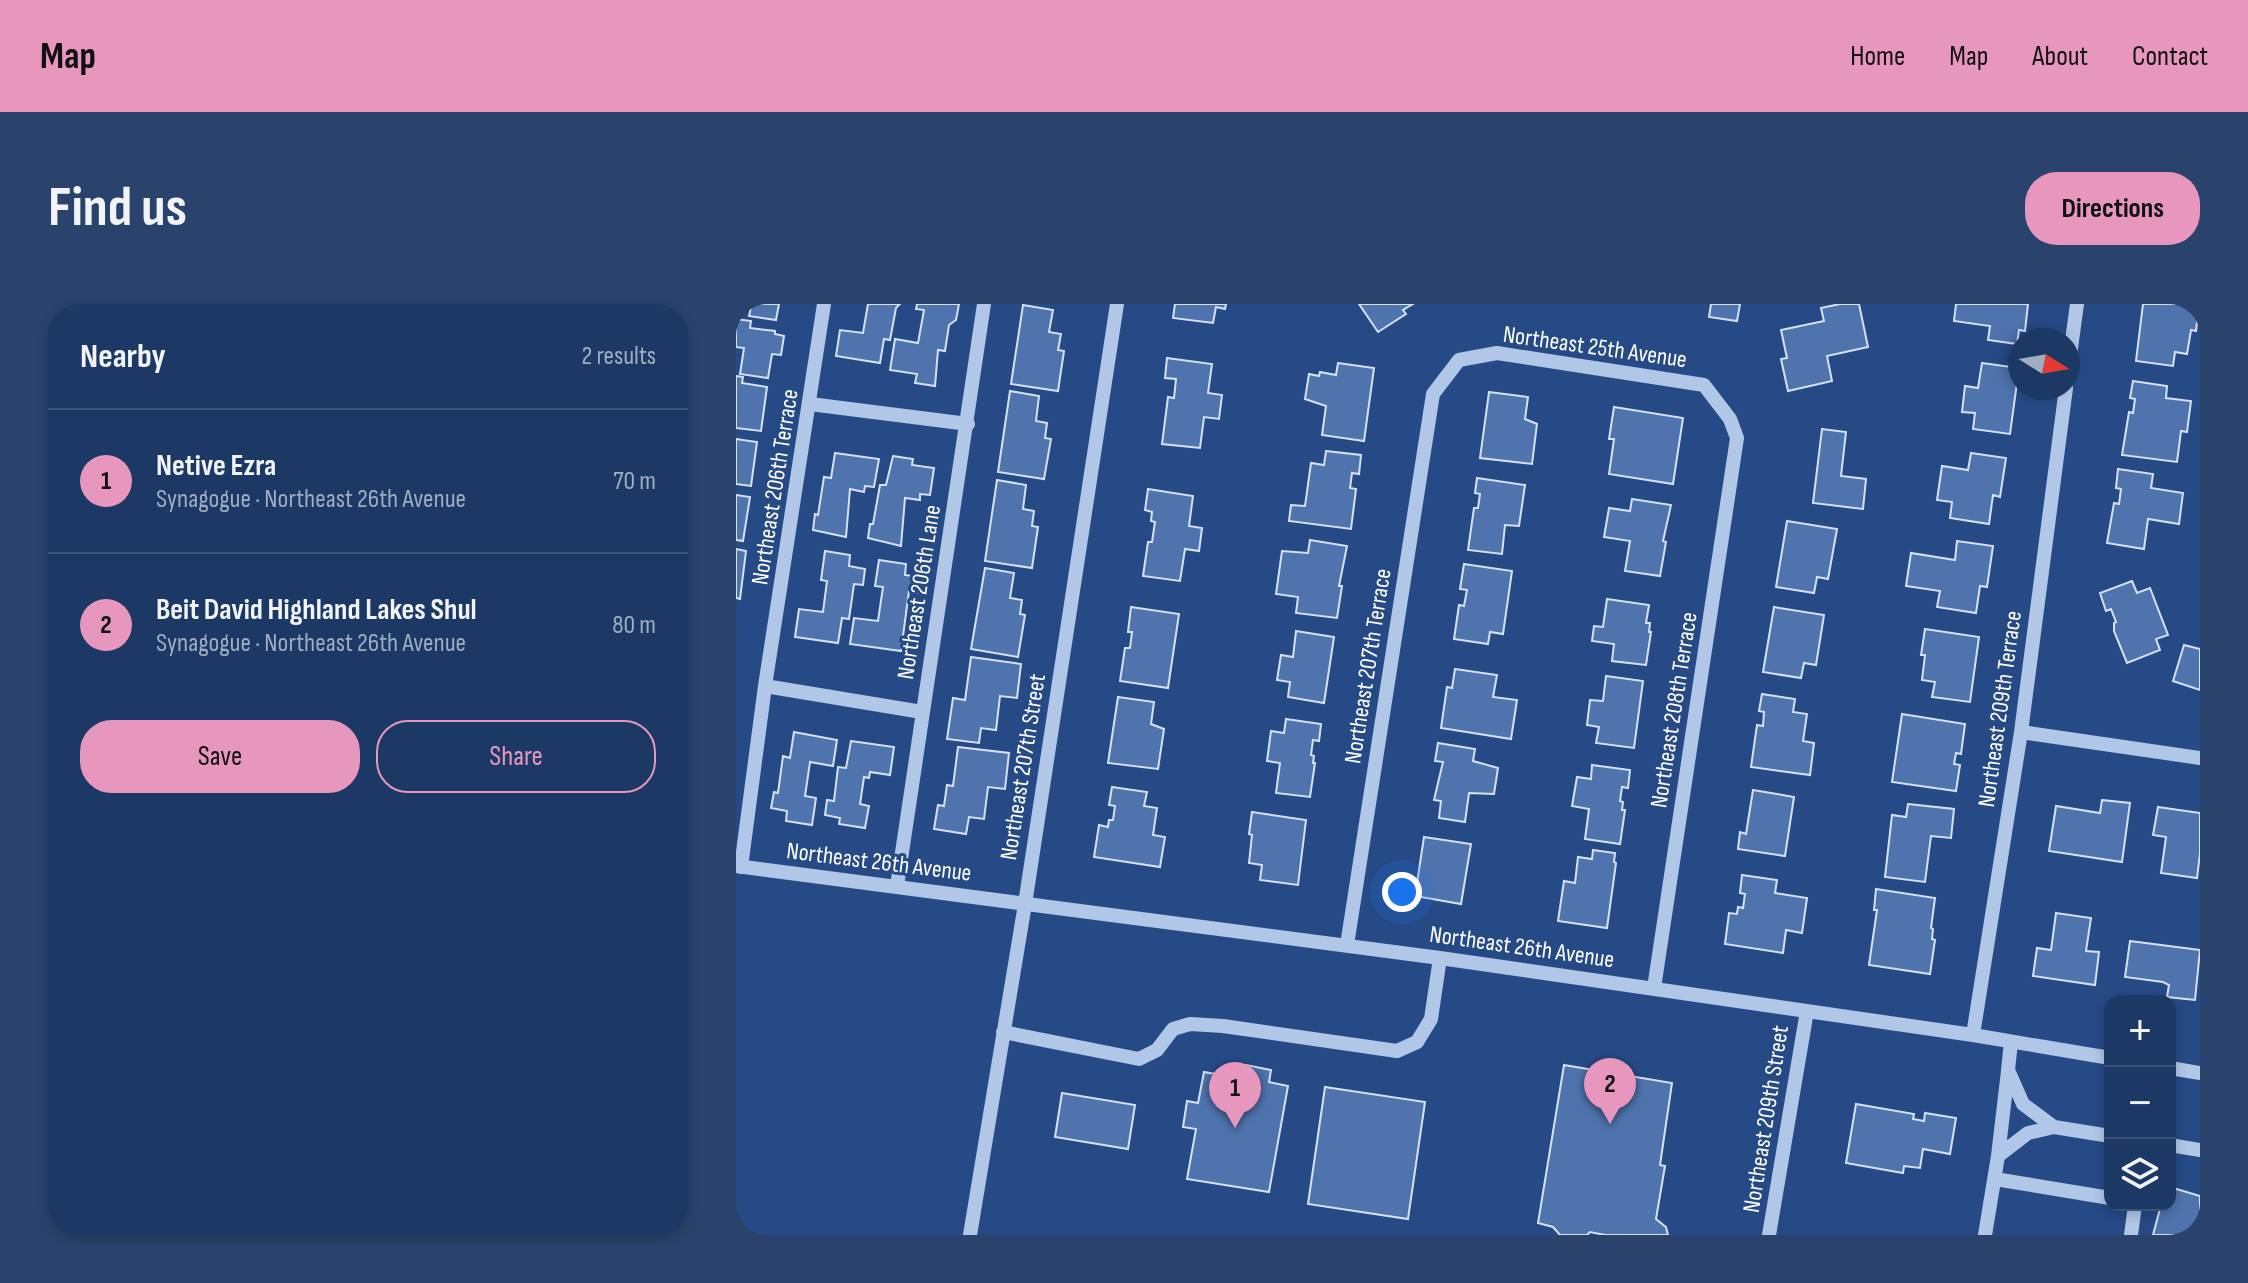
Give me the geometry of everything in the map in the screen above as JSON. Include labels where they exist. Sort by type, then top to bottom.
[{"type":"street","name":"Northeast 206th Terrace","points":[[738,867],[824,304]]},
{"type":"street","name":"Northeast 206th Lane","points":[[897,886],[984,304]]},
{"type":"street","name":"Northeast 207th Street","points":[[970,1235],[1025,904],[1117,304]]},
{"type":"street","points":[[2074,328],[2077,304]]},
{"type":"street","name":"Northeast 25th Avenue","points":[[1433,394],[1459,360],[1497,353],[1704,385],[1730,419],[1737,438]]},
{"type":"street","name":"Northeast 207th Terrace","points":[[1347,945],[1433,394]]},
{"type":"street","name":"Northeast 209th Terrace","points":[[1973,1035],[2021,732],[2064,400]]},
{"type":"street","points":[[810,404],[968,424]]},
{"type":"street","name":"Northeast 208th Terrace","points":[[1654,988],[1737,438]]},
{"type":"street","points":[[765,686],[922,712]]},
{"type":"street","points":[[2021,732],[2200,758]]},
{"type":"street","name":"Northeast 26th Avenue","points":[[738,867],[1347,945],[1973,1035],[2104,1057]]},
{"type":"street","points":[[1003,1032],[1139,1059],[1157,1050],[1173,1029],[1190,1024],[1397,1051],[1417,1042],[1431,1019],[1440,958]]},
{"type":"street","name":"Northeast 209th Street","points":[[1769,1235],[1807,1011]]},
{"type":"street","points":[[1985,1235],[1995,1179],[2011,1042]]},
{"type":"street","points":[[2176,1069],[2200,1073]]},
{"type":"street","points":[[2008,1070],[2023,1104],[2054,1127]]},
{"type":"street","points":[[1998,1156],[2028,1133],[2054,1127],[2104,1135]]},
{"type":"street","points":[[2176,1146],[2200,1150]]},
{"type":"street","points":[[1995,1179],[2104,1197]]},
{"type":"street","points":[[2131,1235],[2134,1211]]},
{"type":"building","points":[[745,304],[779,304],[776,320],[749,316],[751,307]]},
{"type":"building","points":[[868,304],[900,304],[896,308],[890,340],[884,339],[880,363],[836,356],[840,330],[863,333]]},
{"type":"building","points":[[917,304],[959,304],[956,320],[949,325],[945,351],[938,350],[935,386],[915,383],[917,374],[890,370],[895,339],[918,343],[924,310],[916,309]]},
{"type":"building","points":[[1175,304],[1226,304],[1225,309],[1216,307],[1213,323],[1173,318]]},
{"type":"building","points":[[1359,304],[1413,304],[1403,310],[1406,314],[1378,332]]},
{"type":"building","points":[[1711,304],[1740,304],[1737,321],[1709,317]]},
{"type":"building","points":[[1859,304],[1868,347],[1827,356],[1832,381],[1788,391],[1781,359],[1787,358],[1781,330],[1824,321],[1821,308]]},
{"type":"building","points":[[1956,304],[2028,304],[2025,328],[2008,328],[2008,343],[1988,340],[1990,326],[1954,321]]},
{"type":"building","points":[[2143,304],[2199,304],[2196,331],[2191,330],[2187,354],[2175,352],[2173,366],[2136,361]]},
{"type":"building","points":[[1023,305],[1053,310],[1049,332],[1061,334],[1058,350],[1064,351],[1058,391],[1011,384]]},
{"type":"building","points":[[736,319],[751,321],[750,328],[775,331],[775,334],[784,336],[781,355],[772,354],[768,378],[740,374],[744,348],[736,347]]},
{"type":"building","points":[[1167,358],[1212,364],[1208,393],[1222,395],[1219,419],[1204,417],[1200,448],[1162,444],[1168,397],[1174,398],[1176,379],[1165,378]]},
{"type":"building","points":[[1338,363],[1374,368],[1364,441],[1322,435],[1326,406],[1305,399],[1309,374],[1319,376],[1320,372],[1336,375]]},
{"type":"building","points":[[1982,363],[2008,367],[2008,400],[2015,400],[2010,434],[1973,429],[1975,413],[1962,412],[1965,386],[1978,388]]},
{"type":"building","points":[[736,376],[743,377],[742,383],[767,387],[761,431],[736,428]]},
{"type":"building","points":[[2133,381],[2167,386],[2166,398],[2191,401],[2187,432],[2181,431],[2177,462],[2122,455],[2129,412],[2133,413],[2135,399],[2130,398]]},
{"type":"building","points":[[1010,391],[1039,396],[1036,421],[1047,423],[1045,438],[1051,439],[1044,479],[998,472]]},
{"type":"building","points":[[1489,392],[1528,397],[1525,419],[1537,424],[1532,464],[1480,458]]},
{"type":"building","points":[[1614,407],[1683,418],[1673,484],[1609,474],[1614,439],[1609,439]]},
{"type":"building","points":[[1822,429],[1846,432],[1841,476],[1866,479],[1863,509],[1813,503]]},
{"type":"building","points":[[736,439],[757,442],[751,486],[736,484]]},
{"type":"building","points":[[1326,451],[1361,455],[1359,474],[1352,473],[1350,488],[1356,489],[1351,529],[1289,521],[1291,505],[1305,506],[1311,463],[1324,465]]},
{"type":"building","points":[[835,453],[879,459],[874,487],[865,486],[864,492],[850,489],[846,537],[813,530],[824,477],[831,478]]},
{"type":"building","points":[[1971,453],[2006,458],[2000,497],[1993,495],[1989,524],[1950,518],[1952,502],[1937,500],[1942,466],[1968,470]]},
{"type":"building","points":[[893,456],[913,459],[912,465],[934,468],[930,495],[920,494],[920,500],[905,498],[901,546],[868,538],[880,485],[886,485]]},
{"type":"building","points":[[2118,469],[2153,474],[2151,488],[2183,493],[2179,524],[2148,519],[2144,549],[2107,543],[2114,503],[2119,504],[2121,489],[2116,488]]},
{"type":"building","points":[[1477,478],[1525,485],[1519,526],[1505,525],[1502,554],[1468,550],[1474,508],[1478,508],[1480,494],[1475,493]]},
{"type":"building","points":[[997,480],[1026,485],[1023,509],[1034,511],[1032,526],[1038,527],[1032,568],[985,561]]},
{"type":"building","points":[[1148,489],[1193,496],[1189,526],[1202,528],[1199,551],[1185,549],[1180,581],[1143,576],[1148,542],[1152,542],[1155,522],[1151,521],[1152,512],[1145,510]]},
{"type":"building","points":[[736,495],[750,497],[743,541],[736,540]]},
{"type":"building","points":[[1632,499],[1671,505],[1660,576],[1625,571],[1630,541],[1604,537],[1609,508],[1630,511]]},
{"type":"building","points":[[1787,521],[1837,529],[1828,579],[1817,577],[1814,593],[1776,587]]},
{"type":"building","points":[[1310,540],[1347,546],[1339,586],[1342,586],[1337,618],[1296,613],[1298,597],[1276,594],[1282,551],[1308,553]]},
{"type":"building","points":[[1957,541],[1993,546],[1987,587],[1980,586],[1976,613],[1937,607],[1940,591],[1906,586],[1911,553],[1955,560]]},
{"type":"building","points":[[736,549],[746,551],[740,599],[736,598]]},
{"type":"building","points":[[825,551],[850,555],[849,566],[865,569],[863,585],[854,584],[849,619],[842,618],[838,643],[795,637],[799,609],[823,612],[827,581],[821,580]]},
{"type":"building","points":[[879,560],[906,564],[905,575],[919,577],[917,593],[909,591],[901,651],[850,644],[854,618],[878,621],[883,587],[875,586]]},
{"type":"building","points":[[1464,564],[1512,571],[1503,634],[1490,632],[1488,644],[1454,639],[1459,605],[1464,606],[1467,590],[1460,589]]},
{"type":"building","points":[[985,568],[1014,573],[1010,598],[1022,600],[1020,614],[1025,615],[1018,657],[971,649]]},
{"type":"building","points":[[2132,581],[2137,593],[2150,588],[2168,635],[2156,639],[2160,650],[2127,663],[2114,631],[2116,622],[2111,609],[2106,611],[2100,593]]},
{"type":"building","points":[[1607,599],[1649,605],[1646,623],[1650,623],[1651,632],[1646,665],[1612,661],[1614,644],[1592,641],[1594,626],[1603,627]]},
{"type":"building","points":[[1131,607],[1179,614],[1168,688],[1120,681],[1125,648],[1130,648]]},
{"type":"building","points":[[1774,607],[1824,615],[1816,665],[1804,663],[1801,678],[1763,672]]},
{"type":"building","points":[[1925,629],[1979,637],[1970,702],[1932,697],[1935,682],[1922,680],[1925,655],[1921,655]]},
{"type":"building","points":[[1296,631],[1334,637],[1324,703],[1288,697],[1290,682],[1277,680],[1281,655],[1293,657]]},
{"type":"building","points":[[2184,645],[2200,649],[2200,690],[2173,681]]},
{"type":"building","points":[[971,657],[1021,664],[1017,698],[1000,696],[996,730],[981,728],[979,743],[947,739],[953,698],[965,700]]},
{"type":"building","points":[[1455,669],[1497,675],[1493,697],[1517,700],[1511,739],[1441,728],[1447,687],[1452,688]]},
{"type":"building","points":[[1606,676],[1643,681],[1634,748],[1596,743],[1599,727],[1587,725],[1590,700],[1603,701]]},
{"type":"building","points":[[1762,694],[1795,699],[1793,712],[1807,714],[1803,741],[1814,743],[1810,775],[1751,767],[1757,725],[1763,726],[1764,712],[1759,711]]},
{"type":"building","points":[[1118,697],[1154,702],[1151,724],[1164,729],[1158,769],[1108,763]]},
{"type":"building","points":[[1902,714],[1965,724],[1961,754],[1956,753],[1954,764],[1960,765],[1956,791],[1892,782]]},
{"type":"building","points":[[1286,719],[1321,724],[1319,741],[1313,740],[1311,755],[1315,763],[1310,797],[1276,793],[1280,763],[1267,761],[1271,731],[1284,733]]},
{"type":"building","points":[[794,732],[837,740],[833,766],[810,762],[805,796],[816,798],[812,825],[786,821],[787,811],[771,808],[774,792],[778,793],[783,756],[790,758]]},
{"type":"building","points":[[851,741],[894,747],[890,775],[870,772],[869,778],[864,777],[860,804],[869,806],[865,828],[839,824],[840,818],[825,815],[827,800],[834,801],[838,767],[846,768]]},
{"type":"building","points":[[1438,743],[1475,749],[1473,761],[1498,768],[1494,794],[1469,793],[1465,822],[1439,818],[1441,801],[1434,800],[1443,762],[1435,761]]},
{"type":"building","points":[[958,747],[1009,753],[1005,789],[988,787],[984,819],[969,817],[966,834],[934,829],[938,805],[944,806],[947,785],[953,786]]},
{"type":"building","points":[[1592,765],[1630,770],[1628,788],[1622,787],[1620,801],[1623,802],[1622,810],[1625,810],[1620,844],[1585,839],[1589,809],[1572,806],[1577,777],[1591,779]]},
{"type":"building","points":[[1112,787],[1147,792],[1144,806],[1157,808],[1153,835],[1165,837],[1160,867],[1094,857],[1099,825],[1108,827],[1109,820],[1113,820],[1115,806],[1109,805]]},
{"type":"building","points":[[1753,790],[1794,797],[1785,856],[1738,849],[1740,832],[1746,834]]},
{"type":"building","points":[[2102,800],[2130,803],[2122,862],[2049,851],[2056,806],[2100,813]]},
{"type":"building","points":[[1908,804],[1954,809],[1951,838],[1931,836],[1925,882],[1885,877],[1892,815],[1906,817]]},
{"type":"building","points":[[2158,807],[2200,813],[2197,878],[2161,873],[2166,837],[2153,835]]},
{"type":"building","points":[[1252,812],[1306,820],[1298,885],[1260,880],[1262,865],[1249,863]]},
{"type":"building","points":[[1424,837],[1471,844],[1461,904],[1415,896]]},
{"type":"building","points":[[1593,850],[1615,853],[1607,928],[1558,921],[1564,881],[1575,883],[1578,857],[1592,859]]},
{"type":"building","points":[[1742,875],[1777,880],[1775,893],[1807,898],[1802,933],[1786,930],[1783,953],[1725,944],[1729,913],[1737,914],[1738,907],[1743,908],[1745,894],[1740,893]]},
{"type":"building","points":[[1876,889],[1935,898],[1931,928],[1932,939],[1935,940],[1930,974],[1869,965],[1877,910],[1874,910]]},
{"type":"building","points":[[2056,913],[2091,918],[2086,951],[2099,952],[2095,985],[2033,976],[2037,948],[2051,950]]},
{"type":"building","points":[[2130,941],[2200,950],[2195,1000],[2167,995],[2169,985],[2163,982],[2125,977]]},
{"type":"building","points":[[1246,1065],[1271,1070],[1269,1082],[1288,1086],[1269,1192],[1187,1179],[1196,1129],[1183,1127],[1187,1101],[1198,1103],[1204,1072],[1244,1079]]},
{"type":"building","points":[[1564,1065],[1672,1083],[1660,1165],[1665,1166],[1656,1219],[1666,1227],[1668,1235],[1605,1235],[1590,1232],[1587,1235],[1560,1235],[1553,1227],[1538,1223]]},
{"type":"building","points":[[1325,1087],[1425,1102],[1408,1219],[1308,1204]]},
{"type":"building","points":[[1062,1093],[1135,1105],[1128,1149],[1055,1137]]},
{"type":"building","points":[[1856,1104],[1914,1114],[1913,1119],[1924,1121],[1925,1113],[1956,1118],[1950,1154],[1923,1149],[1920,1168],[1904,1166],[1903,1173],[1846,1163]]},
{"type":"building","points":[[2176,1189],[2200,1196],[2195,1235],[2153,1235],[2159,1211],[2176,1211]]},
{"type":"place","name":"Beit David Highland Lakes Shul","points":[[1610,1124]]},
{"type":"place","name":"Netive Ezra","points":[[1235,1128]]}]
